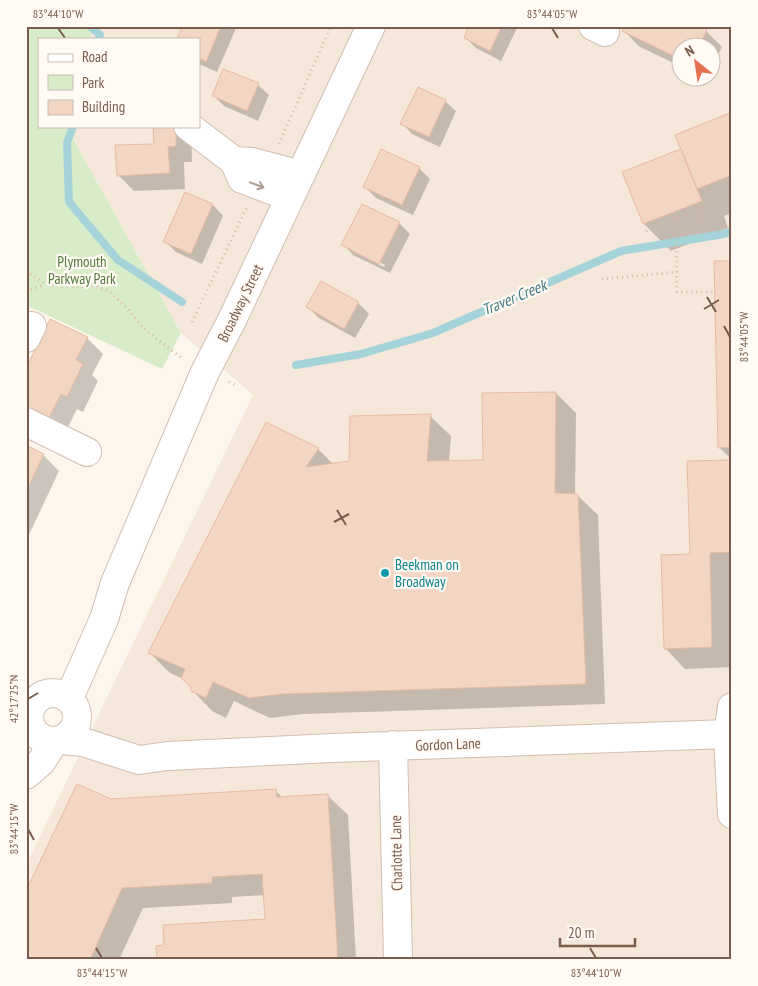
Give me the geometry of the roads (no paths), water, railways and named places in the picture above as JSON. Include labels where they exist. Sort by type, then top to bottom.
[{"type":"street","name":"Broadway Street","points":[[52,700],[88,617],[115,584],[205,372],[232,320],[372,26]]},
{"type":"street","points":[[191,128],[234,161],[242,179],[296,186]]},
{"type":"street","points":[[26,422],[87,452]]},
{"type":"street","points":[[26,775],[40,762],[41,733],[29,711],[52,700],[74,729],[69,736],[41,733]]},
{"type":"street","name":"Gordon Lane","points":[[52,700],[110,735],[140,748],[167,756]]},
{"type":"street","points":[[732,707],[728,734],[732,814]]},
{"type":"street","points":[[26,763],[41,733]]},
{"type":"street","name":"Gordon Lane","points":[[41,733],[83,742],[139,760],[167,756],[393,745],[728,734]]},
{"type":"street","name":"Charlotte Lane","points":[[393,745],[398,960]]},
{"type":"waterway","name":"Traver Creek","points":[[90,26],[100,35],[99,38]]},
{"type":"waterway","name":"Traver Creek","points":[[72,128],[67,143],[69,202],[118,260],[182,302]]},
{"type":"waterway","name":"Traver Creek","points":[[296,365],[361,354],[433,333],[621,251],[724,234],[732,231]]},
{"type":"place","name":"Beekman on Broadway","points":[[385,573]]},
{"type":"park label","name":"Plymouth Parkway Park","points":[[82,270]]}]
